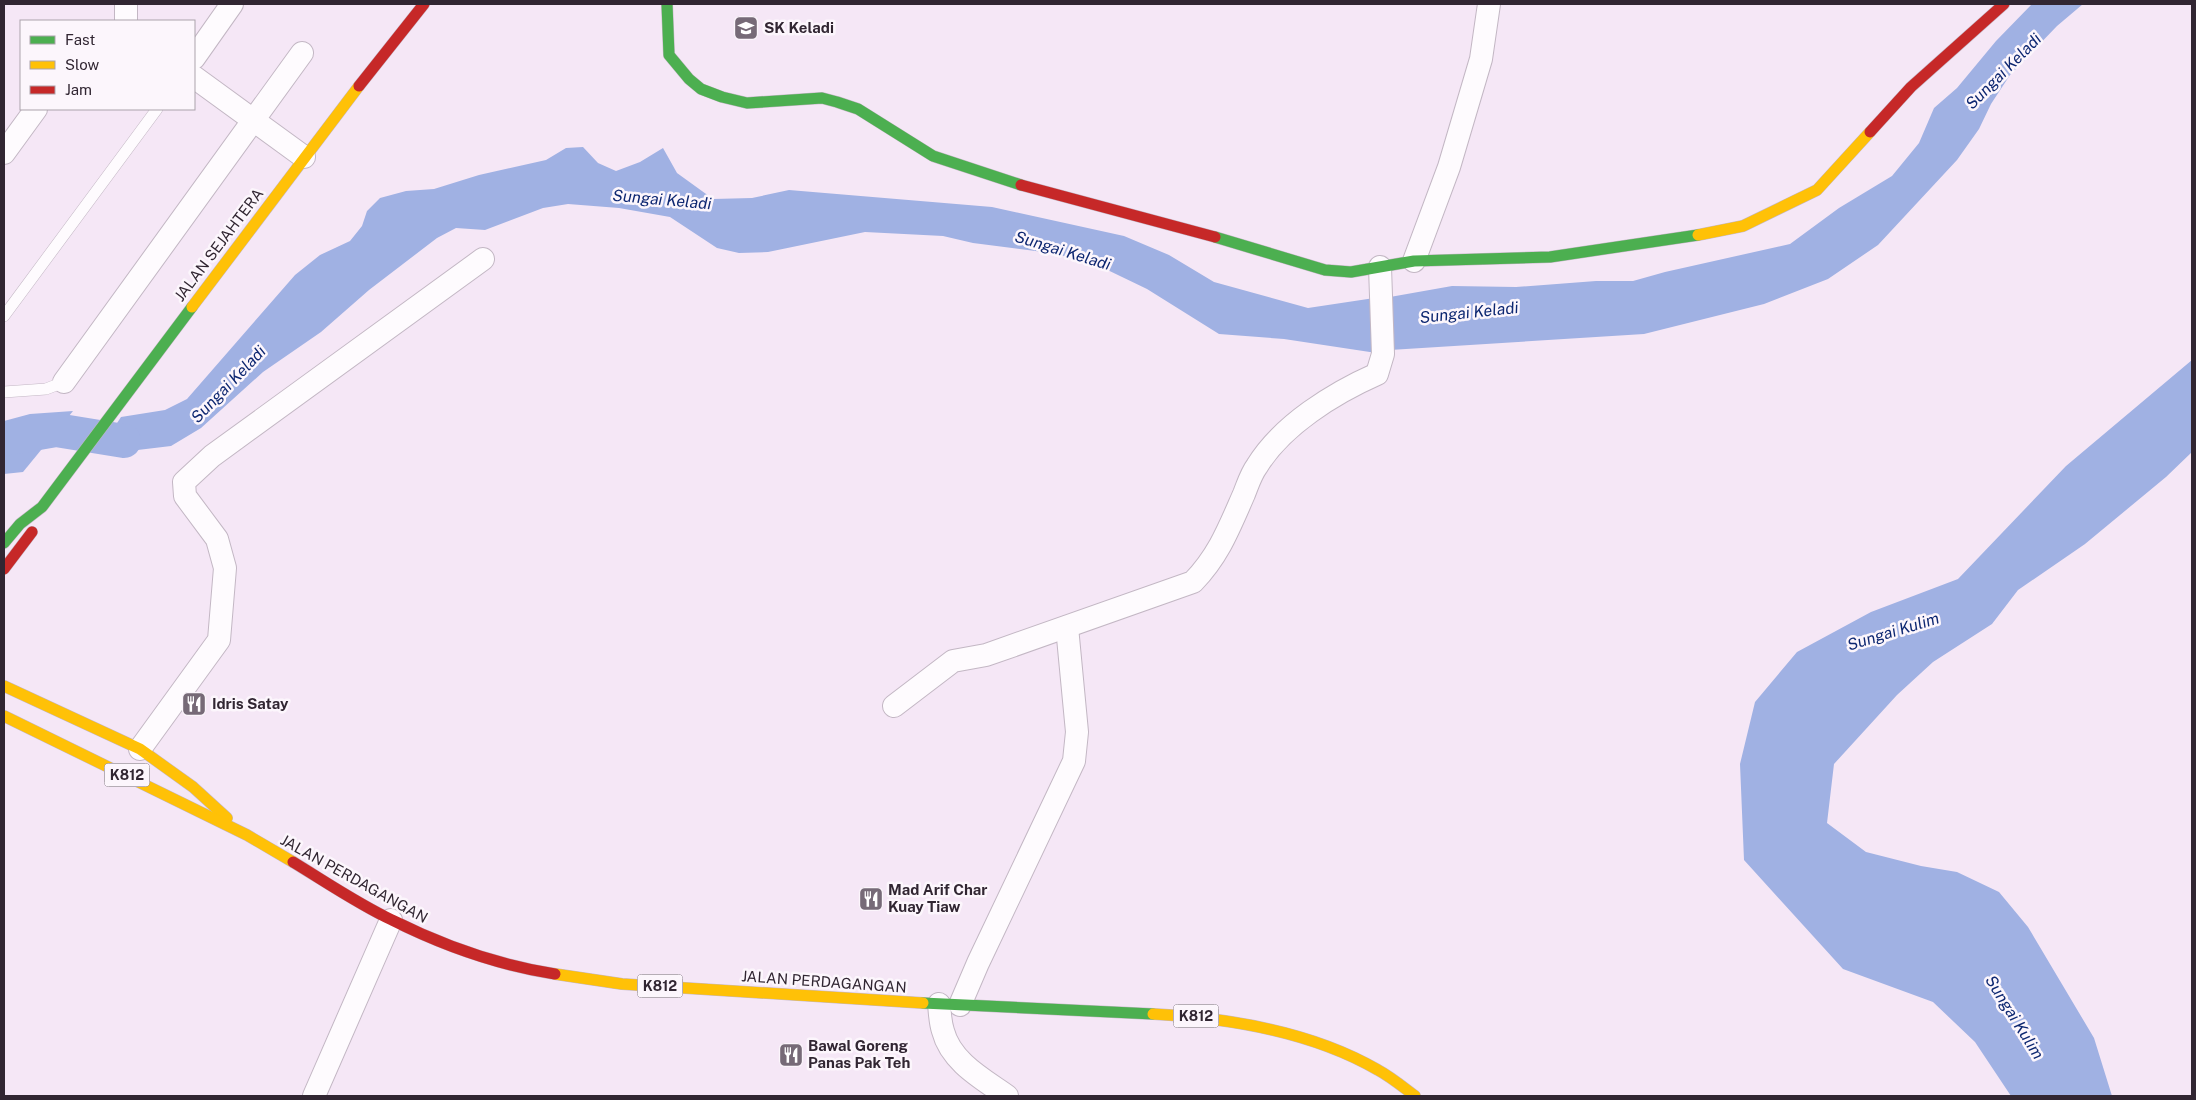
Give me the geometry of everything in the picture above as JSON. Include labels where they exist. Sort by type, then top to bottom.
[{"type":"main road","name":"JALAN SEJAHTERA","points":[[4,543],[20,524],[42,507],[304,157],[424,4]]},
{"type":"main road","points":[[667,4],[670,55],[689,79],[701,88],[722,97],[747,103],[805,98],[830,100],[858,109],[933,156],[1002,180],[1071,200],[1186,228],[1325,270],[1351,272],[1414,261],[1550,257],[1695,236],[1743,226],[1817,190],[1910,87],[2004,4]]},
{"type":"main road","name":"JALAN SEJAHTERA","points":[[4,569],[33,532],[42,507]]},
{"type":"main road","name":"JALAN PERDAGANGAN","points":[[4,686],[140,749],[193,786],[247,835]]},
{"type":"main road","name":"JALAN PERDAGANGAN","points":[[4,716],[247,835],[391,920],[460,950],[526,970],[622,984],[949,1004],[1192,1016],[1233,1021],[1329,1047],[1373,1067],[1415,1096]]},
{"type":"street","points":[[126,4],[126,20]]},
{"type":"street","points":[[195,57],[232,4]]},
{"type":"street","points":[[1414,261],[1450,166],[1463,122],[1481,59],[1489,4]]},
{"type":"street","points":[[64,382],[302,53]]},
{"type":"street","points":[[195,78],[304,157]]},
{"type":"street","points":[[4,153],[35,110]]},
{"type":"street","points":[[140,749],[219,640],[225,568],[217,539],[185,496],[184,482],[212,456],[483,259]]},
{"type":"street","points":[[894,706],[954,660],[986,655],[1193,582],[1209,566],[1222,544],[1256,467],[1272,444],[1318,406],[1377,374],[1383,354],[1380,267]]},
{"type":"street","points":[[1007,1096],[972,1072],[956,1057],[943,1032],[949,1004],[978,963],[1074,761],[1077,732],[1066,627]]},
{"type":"street","points":[[314,1096],[391,920]]},
{"type":"lane","points":[[4,316],[156,110]]},
{"type":"lane","points":[[4,392],[46,389],[64,382]]},
{"type":"water","points":[[2032,4],[2083,4],[2057,26],[2010,75],[1991,104],[1979,129],[1957,160],[1878,245],[1828,279],[1764,304],[1644,334],[1390,350],[1390,297],[1452,286],[1516,287],[1596,281],[1633,281],[1790,244],[1839,208],[1892,176],[1919,143],[1934,108],[1957,88],[1996,41]]},
{"type":"water","points":[[583,147],[598,163],[616,171],[640,162],[663,148],[677,173],[713,199],[752,198],[789,190],[992,207],[1124,236],[1169,255],[1214,282],[1308,308],[1381,297],[1383,354],[1284,339],[1219,334],[1147,289],[1093,263],[1051,253],[973,243],[943,236],[865,232],[768,252],[739,253],[717,248],[670,217],[619,208],[568,204],[543,208],[485,230],[456,228],[437,238],[369,290],[321,332],[263,372],[201,428],[171,446],[121,452],[100,449],[121,417],[165,410],[187,399],[295,275],[320,255],[350,241],[362,226],[367,211],[380,198],[406,191],[434,189],[479,175],[546,160],[566,148]]},
{"type":"water","name":"Sungai Kulim","points":[[2192,360],[2192,452],[2166,477],[2085,544],[2018,590],[1992,624],[1933,662],[1897,695],[1834,764],[1827,823],[1866,852],[1921,866],[1957,872],[1999,892],[2028,927],[2094,1038],[2112,1096],[2011,1096],[1975,1042],[1933,1002],[1843,969],[1744,860],[1740,764],[1755,702],[1797,652],[1871,612],[1958,579],[2066,466]]},
{"type":"water","points":[[73,411],[23,472],[4,474],[4,421],[30,414]]},
{"type":"waterway","name":"Sungai Keladi","points":[[4,439],[56,430],[124,441]]},
{"type":"traffic: fast","points":[[667,4],[669,55],[689,79],[701,89],[722,97],[747,103],[822,98],[837,102],[858,109],[933,156],[1021,185]]},
{"type":"traffic: fast","points":[[1215,237],[1325,270],[1351,272],[1414,261],[1550,257],[1698,235]]},
{"type":"traffic: fast","points":[[4,543],[20,524],[42,507],[192,307]]},
{"type":"traffic: fast","points":[[923,1003],[1153,1014]]},
{"type":"traffic: slow","points":[[192,307],[359,86]]},
{"type":"traffic: slow","points":[[1698,235],[1743,226],[1817,190],[1870,132]]},
{"type":"traffic: slow","points":[[4,686],[140,749],[193,787],[227,818]]},
{"type":"traffic: slow","points":[[4,716],[247,835],[293,862]]},
{"type":"traffic: slow","points":[[555,974],[622,984],[923,1003]]},
{"type":"traffic: slow","points":[[1153,1014],[1240,1023],[1297,1036],[1325,1045],[1352,1057],[1383,1073],[1415,1096]]},
{"type":"traffic: jam","points":[[359,86],[424,4]]},
{"type":"traffic: jam","points":[[1870,132],[1911,87],[2004,4]]},
{"type":"traffic: jam","points":[[1021,185],[1215,237]]},
{"type":"traffic: jam","points":[[4,569],[32,532]]},
{"type":"traffic: jam","points":[[293,862],[367,907],[431,938],[492,960],[555,974]]},
{"type":"place","name":"SK Keladi","points":[[746,28]]},
{"type":"place","name":"Idris Satay","points":[[194,704]]},
{"type":"place","name":"Mad Arif Char Kuay Tiaw","points":[[871,899]]},
{"type":"place","name":"Bawal Goreng Panas Pak Teh","points":[[791,1055]]}]
